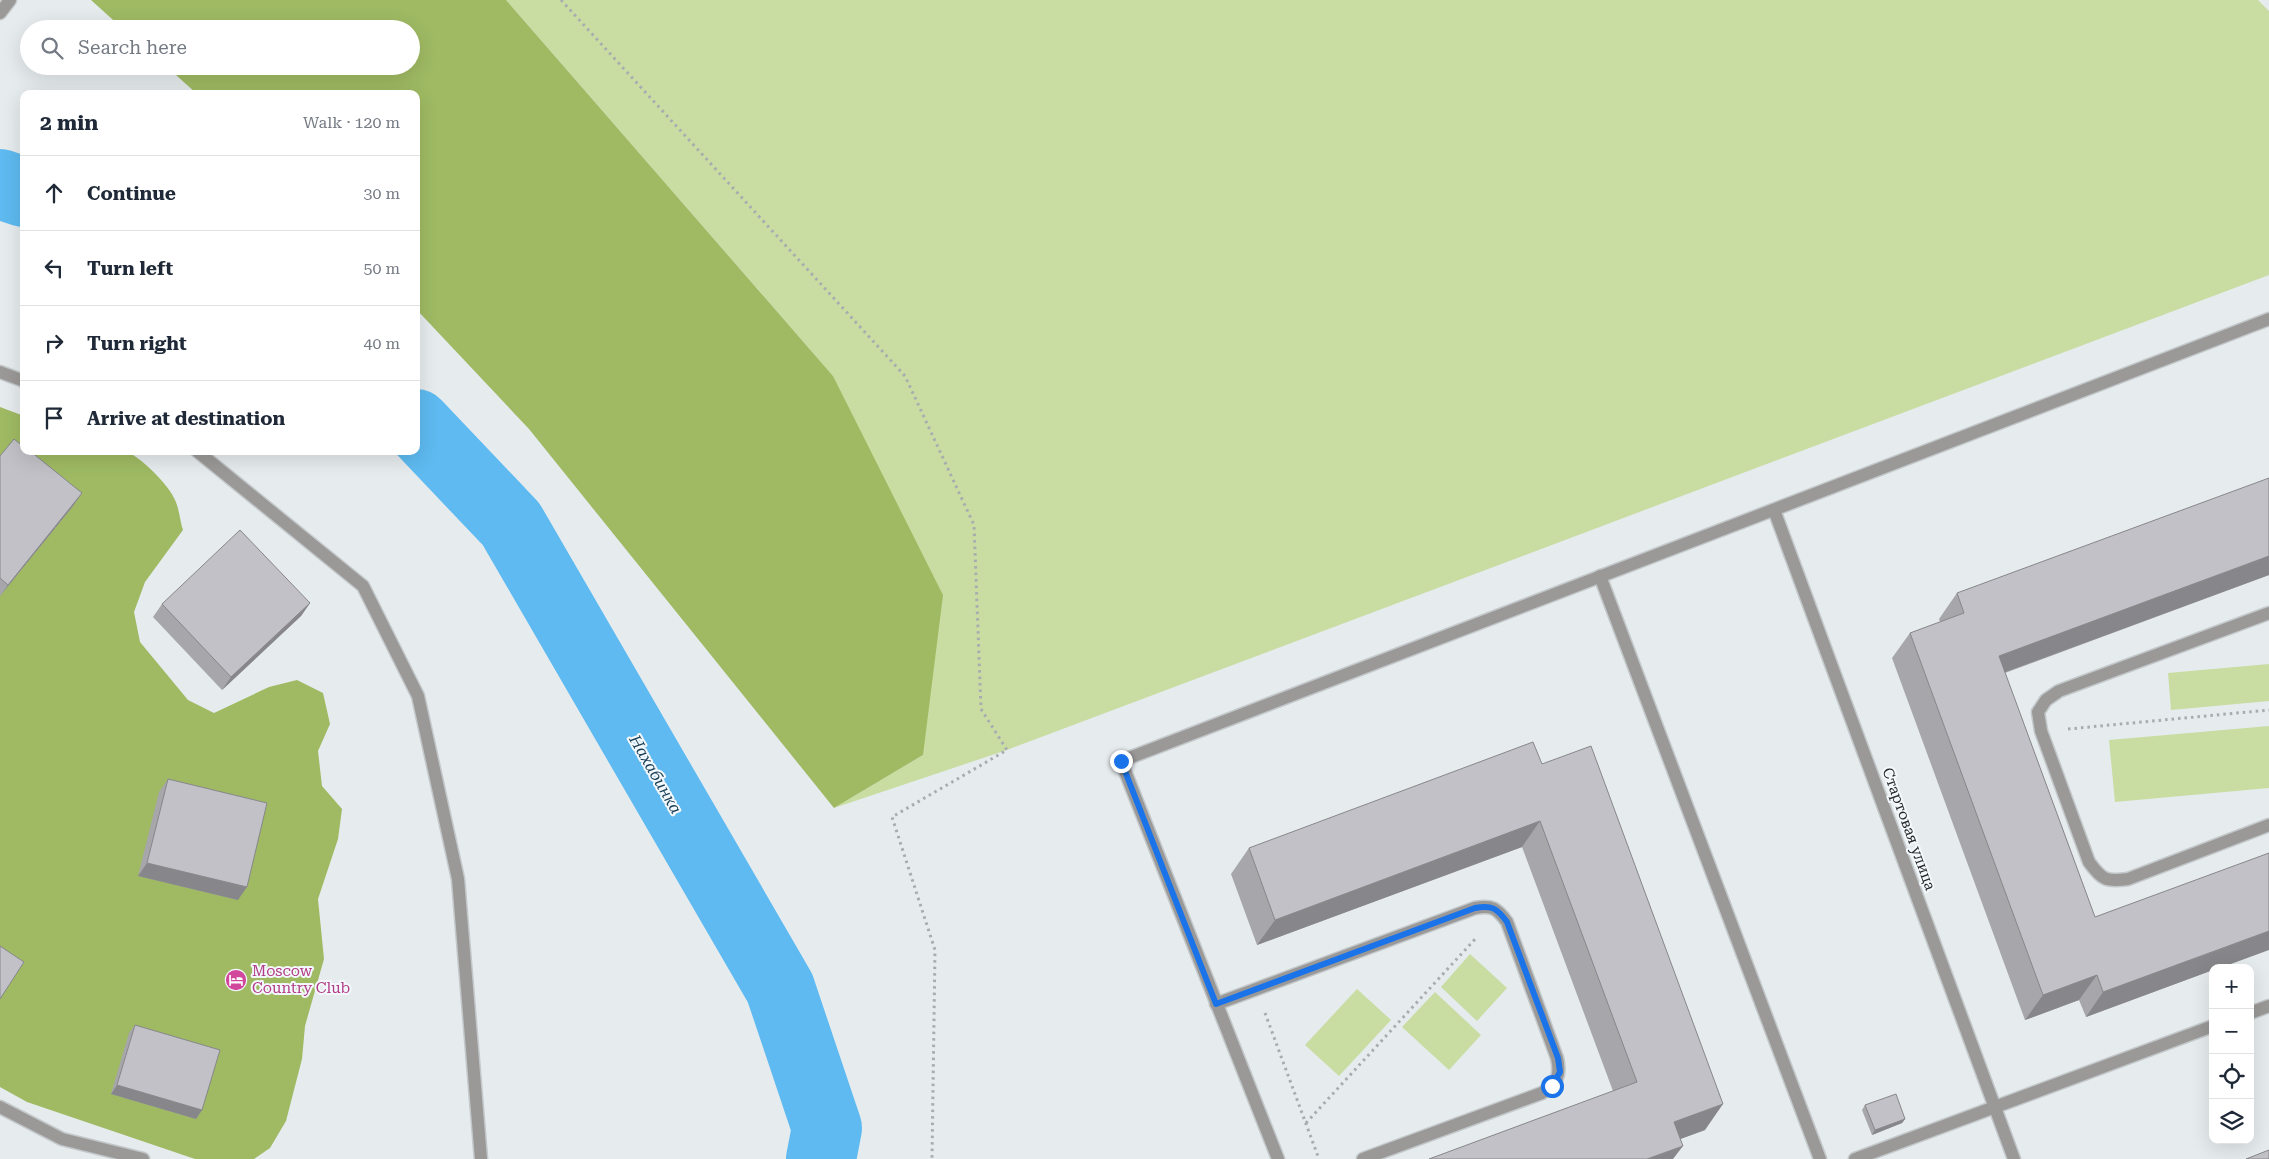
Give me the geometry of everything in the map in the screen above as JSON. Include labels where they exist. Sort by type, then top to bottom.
[{"type":"street","points":[[0,13],[10,0]]},
{"type":"street","points":[[1278,1159],[1121,761],[2269,319]]},
{"type":"street","points":[[0,372],[20,380]]},
{"type":"street","points":[[203,455],[363,586],[418,696],[458,879],[481,1159]]},
{"type":"street","name":"Стартовая улица","points":[[1774,510],[2014,1159]]},
{"type":"street","points":[[1600,576],[1820,1159]]},
{"type":"street","points":[[2269,613],[2059,691],[2046,700],[2038,712],[2041,731],[2088,862],[2099,876],[2111,882],[2128,879],[2269,825]]},
{"type":"street","points":[[1216,1004],[1475,908],[1488,906],[1500,912],[1507,922],[1558,1058],[1560,1072],[1552,1086],[1542,1093],[1363,1159]]},
{"type":"street","points":[[2254,1011],[2269,1006]]},
{"type":"street","points":[[1855,1159],[2209,1027]]},
{"type":"street","points":[[0,1107],[62,1139],[142,1159]]},
{"type":"path","points":[[561,0],[906,376],[974,525],[981,709],[1007,750],[892,817],[935,950],[932,1159]]},
{"type":"path","points":[[2041,731],[2269,710]]},
{"type":"path","points":[[1306,1123],[1500,912]]},
{"type":"path","points":[[1257,989],[1319,1159]]},
{"type":"green space","points":[[91,0],[506,0],[833,376],[943,595],[923,755],[834,808],[529,429],[420,313],[420,90],[193,90],[176,75],[420,75],[420,20],[113,20]]},
{"type":"green space","points":[[506,0],[2258,0],[2269,11],[2269,275],[1007,750],[834,808],[923,755],[833,376]]},
{"type":"green space","points":[[0,407],[20,414],[20,455],[132,455],[146,465],[167,487],[178,507],[183,530],[145,582],[134,612],[140,642],[188,700],[214,713],[269,687],[297,680],[323,693],[330,724],[318,751],[322,786],[342,809],[338,839],[318,899],[324,959],[305,1026],[302,1059],[286,1121],[270,1148],[254,1159],[195,1159],[27,1102],[0,1087]]},
{"type":"green space","points":[[2269,664],[2269,701],[2171,710],[2168,673]]},
{"type":"green space","points":[[2269,726],[2269,788],[2115,802],[2109,740]]},
{"type":"green space","points":[[1470,954],[1507,988],[1477,1021],[1441,987]]},
{"type":"green space","points":[[1357,989],[1391,1020],[1339,1076],[1305,1045]]},
{"type":"green space","points":[[1435,992],[1481,1035],[1449,1070],[1402,1027]]},
{"type":"building","points":[[14,439],[20,444],[20,455],[35,455],[82,493],[8,585],[0,578],[0,456]]},
{"type":"building","points":[[2269,478],[2269,556],[1999,656],[2095,917],[2269,853],[2269,931],[2103,992],[2097,975],[2043,995],[1910,633],[1964,613],[1957,593]]},
{"type":"building","points":[[240,530],[310,603],[231,677],[162,604]]},
{"type":"building","points":[[1533,742],[1542,764],[1591,746],[1723,1104],[1674,1122],[1683,1146],[1647,1159],[1429,1159],[1637,1082],[1540,821],[1275,920],[1249,848]]},
{"type":"building","points":[[168,779],[267,803],[247,887],[147,863]]},
{"type":"building","points":[[0,946],[24,962],[0,999]]},
{"type":"building","points":[[135,1025],[220,1050],[202,1110],[117,1085]]},
{"type":"building","points":[[1896,1094],[1905,1119],[1875,1130],[1865,1105]]},
{"type":"building","points":[[2269,1150],[2269,1159],[2246,1159]]},
{"type":"waterway","name":"Нахабинка","points":[[0,184],[20,191]]},
{"type":"waterway","name":"Нахабинка","points":[[420,428],[511,524],[780,988],[827,1128],[821,1159]]},
{"type":"place","name":"Moscow Country Club","points":[[236,980]]},
{"type":"route","points":[[1121,761],[1216,1004],[1475,908],[1488,906],[1500,912],[1507,922],[1558,1058],[1560,1072],[1552,1086]]}]
